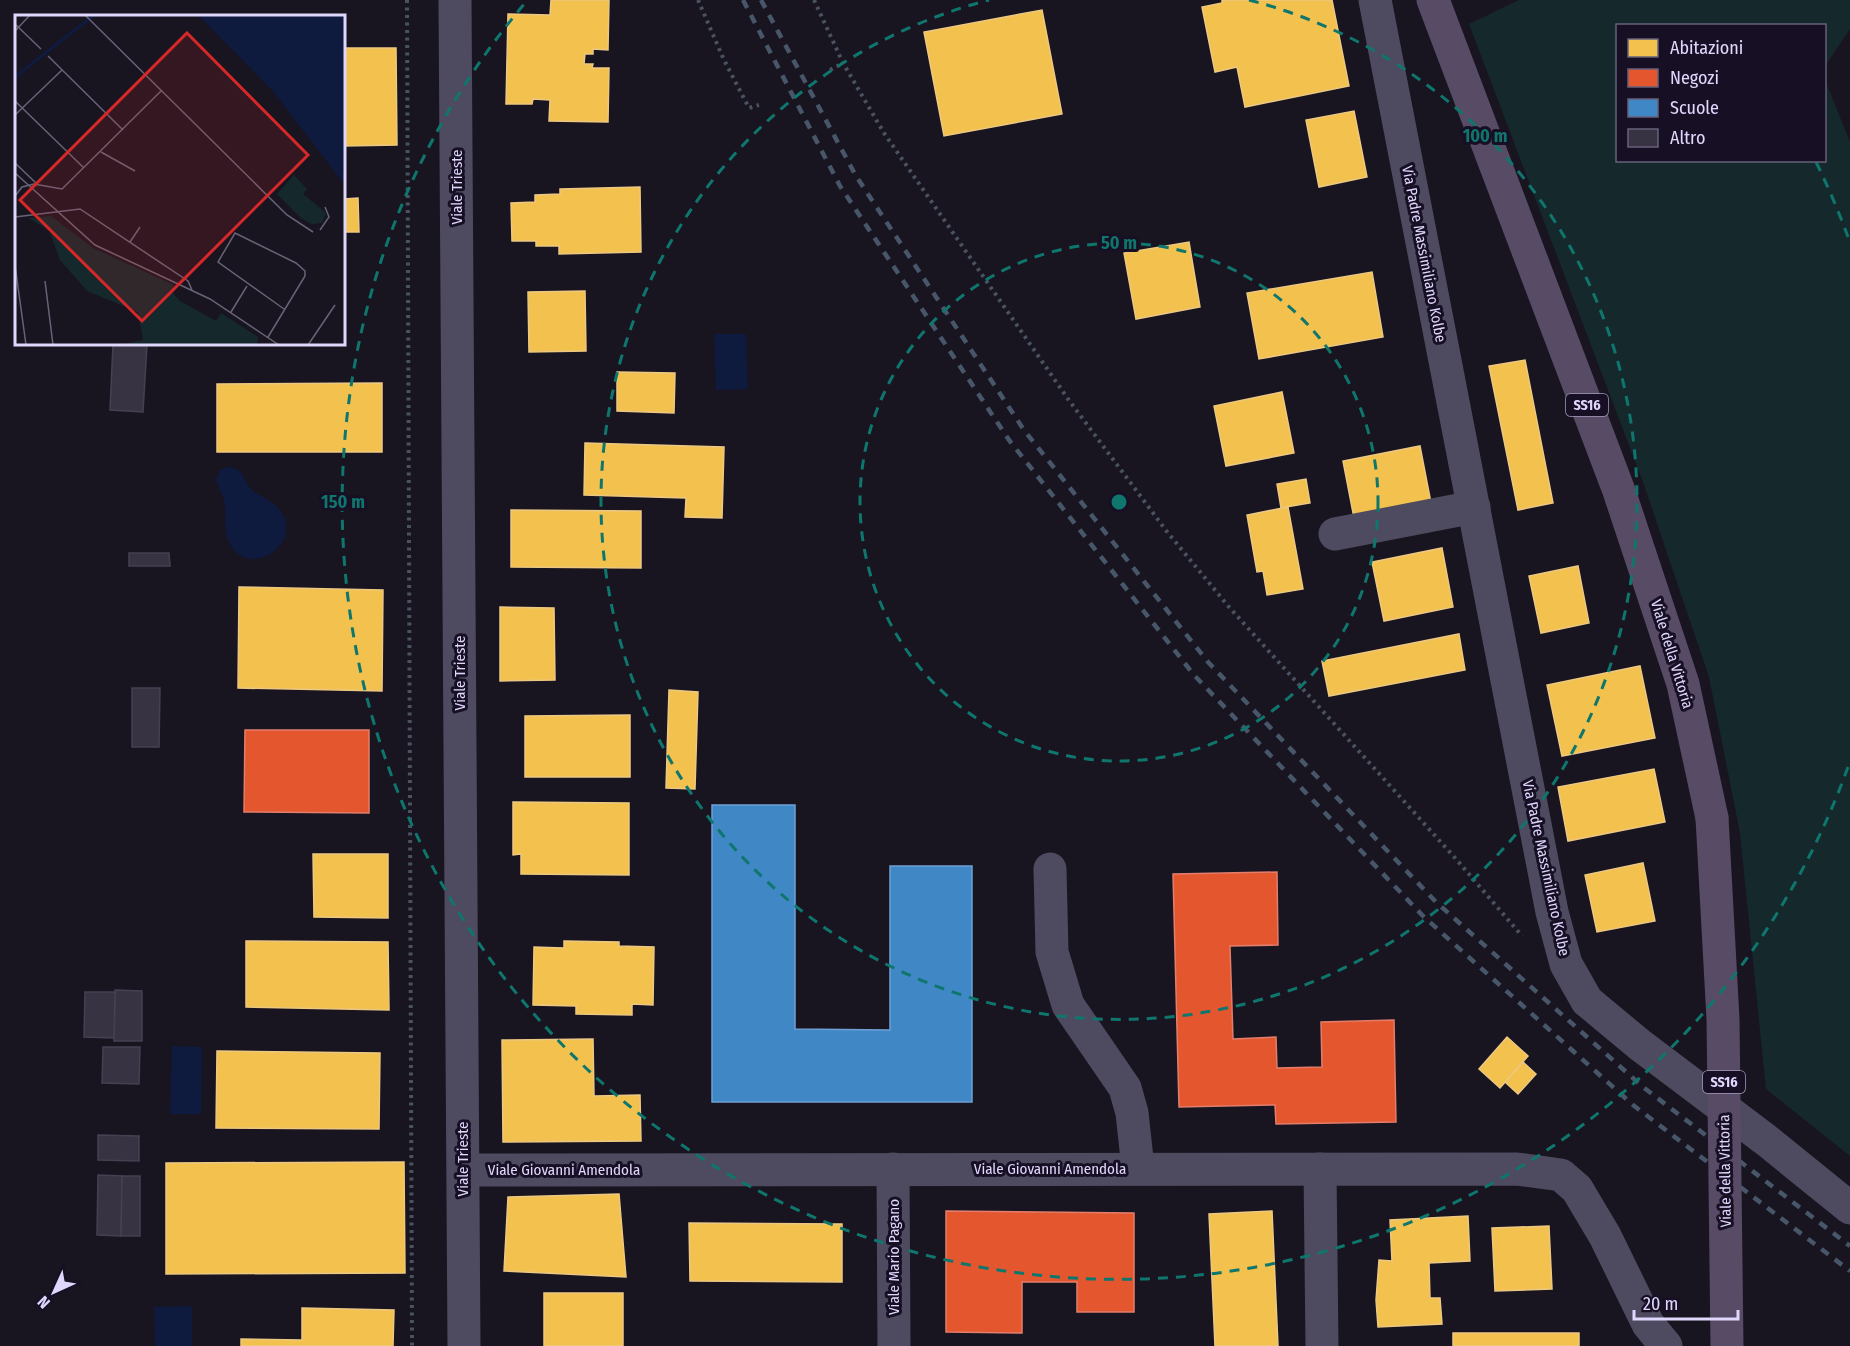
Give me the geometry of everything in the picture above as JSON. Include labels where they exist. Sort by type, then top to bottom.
[{"type":"main road","name":"Viale della Vittoria","points":[[1433,0],[1619,491],[1683,684],[1712,818],[1723,1019],[1727,1346]]},
{"type":"street","name":"Viale Trieste","points":[[455,0],[464,1346]]},
{"type":"street","name":"Via Padre Massimiliano Kolbe","points":[[1375,0],[1552,912],[1566,964],[1587,1001],[1850,1208]]},
{"type":"street","points":[[1335,534],[1474,507]]},
{"type":"street","points":[[1050,869],[1052,952],[1068,1005],[1125,1088],[1133,1121],[1138,1168]]},
{"type":"street","name":"Viale Giovanni Amendola","points":[[464,1170],[1320,1168],[1517,1169],[1560,1175],[1577,1189],[1605,1236],[1648,1324],[1666,1346]]},
{"type":"street","points":[[1320,1168],[1322,1346]]},
{"type":"street","name":"Viale Mario Pagano","points":[[893,1169],[894,1346]]},
{"type":"path","points":[[407,0],[412,1346]]},
{"type":"path","points":[[698,0],[724,60],[749,108],[759,105]]},
{"type":"path","points":[[814,0],[843,63],[884,134],[1068,399],[1168,533],[1229,606],[1523,937]]},
{"type":"path","points":[[830,70],[843,63]]},
{"type":"green space","points":[[1519,0],[1850,0],[1850,29],[1826,65],[1826,24],[1616,24],[1616,162],[1826,162],[1826,82],[1850,142],[1850,1156],[1766,1089],[1740,833],[1709,677],[1643,482],[1469,24]]},
{"type":"water","points":[[714,334],[746,334],[748,389],[716,390]]},
{"type":"water","points":[[228,467],[238,470],[253,491],[274,504],[285,519],[286,531],[282,543],[262,558],[250,559],[238,554],[227,537],[224,502],[216,479],[220,470]]},
{"type":"water","points":[[172,1046],[202,1047],[201,1114],[170,1114]]},
{"type":"water","points":[[192,1306],[192,1346],[155,1346],[154,1307]]},
{"type":"building: Abitazioni","points":[[551,0],[609,0],[608,50],[593,49],[593,54],[585,54],[584,64],[593,64],[592,68],[609,68],[608,122],[549,121],[550,100],[533,99],[532,104],[506,104],[508,14],[550,15]]},
{"type":"building: Abitazioni","points":[[1222,0],[1332,0],[1349,86],[1245,107],[1237,67],[1215,72],[1202,7],[1222,3]]},
{"type":"building: Abitazioni","points":[[1042,10],[1062,114],[944,136],[924,32]]},
{"type":"building: Abitazioni","points":[[345,48],[396,48],[397,145],[345,146]]},
{"type":"building: Abitazioni","points":[[1354,111],[1367,177],[1319,187],[1306,120]]},
{"type":"building: Abitazioni","points":[[640,187],[641,252],[559,254],[559,246],[536,246],[536,241],[512,241],[511,203],[535,202],[535,195],[560,194],[560,189]]},
{"type":"building: Abitazioni","points":[[358,198],[359,232],[345,232],[345,199]]},
{"type":"building: Abitazioni","points":[[1189,242],[1200,307],[1136,319],[1124,253]]},
{"type":"building: Abitazioni","points":[[1372,272],[1383,337],[1259,359],[1247,293]]},
{"type":"building: Abitazioni","points":[[585,291],[586,351],[529,352],[528,292]]},
{"type":"building: Abitazioni","points":[[1525,360],[1553,503],[1518,510],[1489,366]]},
{"type":"building: Abitazioni","points":[[617,372],[675,373],[674,413],[617,411]]},
{"type":"building: Abitazioni","points":[[382,383],[382,452],[217,452],[217,384]]},
{"type":"building: Abitazioni","points":[[1282,392],[1294,453],[1226,466],[1214,406]]},
{"type":"building: Abitazioni","points":[[585,443],[724,447],[722,518],[685,517],[686,498],[584,495]]},
{"type":"building: Abitazioni","points":[[1420,446],[1431,503],[1354,518],[1343,461]]},
{"type":"building: Abitazioni","points":[[1306,479],[1310,503],[1281,508],[1277,484]]},
{"type":"building: Abitazioni","points":[[1288,507],[1303,589],[1267,595],[1263,571],[1257,572],[1247,515]]},
{"type":"building: Abitazioni","points":[[511,510],[641,511],[641,568],[511,567]]},
{"type":"building: Abitazioni","points":[[1442,548],[1453,607],[1384,621],[1372,562]]},
{"type":"building: Abitazioni","points":[[1578,566],[1589,623],[1541,633],[1529,576]]},
{"type":"building: Abitazioni","points":[[239,587],[383,590],[382,691],[238,688]]},
{"type":"building: Abitazioni","points":[[500,607],[554,608],[555,680],[500,681]]},
{"type":"building: Abitazioni","points":[[1459,634],[1465,670],[1329,696],[1322,661]]},
{"type":"building: Abitazioni","points":[[1640,666],[1655,738],[1562,756],[1547,685]]},
{"type":"building: Abitazioni","points":[[669,690],[698,692],[695,789],[666,788]]},
{"type":"building: Abitazioni","points":[[630,715],[630,777],[525,777],[525,716]]},
{"type":"building: Abitazioni","points":[[1654,769],[1665,822],[1568,841],[1558,787]]},
{"type":"building: Abitazioni","points":[[513,802],[629,803],[629,875],[521,874],[521,854],[513,855]]},
{"type":"building: Abitazioni","points":[[313,854],[388,854],[388,918],[314,917]]},
{"type":"building: Abitazioni","points":[[1643,863],[1655,921],[1597,932],[1585,875]]},
{"type":"building: Abitazioni","points":[[246,941],[388,942],[389,1010],[246,1007]]},
{"type":"building: Abitazioni","points":[[564,941],[619,942],[619,946],[654,947],[653,1005],[632,1004],[632,1015],[576,1014],[576,1006],[533,1005],[534,947],[564,948]]},
{"type":"building: Abitazioni","points":[[1507,1037],[1528,1056],[1500,1088],[1479,1069]]},
{"type":"building: Abitazioni","points":[[593,1039],[594,1096],[640,1095],[641,1141],[503,1142],[502,1040]]},
{"type":"building: Abitazioni","points":[[217,1051],[380,1053],[379,1129],[216,1128]]},
{"type":"building: Abitazioni","points":[[1523,1062],[1536,1074],[1518,1094],[1505,1082]]},
{"type":"building: Abitazioni","points":[[404,1162],[405,1273],[166,1274],[166,1163]]},
{"type":"building: Abitazioni","points":[[619,1194],[626,1277],[504,1271],[508,1197]]},
{"type":"building: Abitazioni","points":[[1272,1211],[1278,1346],[1215,1346],[1209,1214]]},
{"type":"building: Abitazioni","points":[[1468,1216],[1470,1261],[1429,1263],[1430,1298],[1440,1298],[1442,1324],[1378,1327],[1376,1300],[1379,1260],[1392,1261],[1390,1220]]},
{"type":"building: Abitazioni","points":[[689,1223],[842,1224],[842,1282],[690,1281]]},
{"type":"building: Abitazioni","points":[[1549,1226],[1552,1289],[1495,1291],[1492,1228]]},
{"type":"building: Abitazioni","points":[[544,1293],[623,1293],[623,1346],[544,1346]]},
{"type":"building: Abitazioni","points":[[302,1308],[394,1310],[393,1346],[241,1346],[241,1339],[302,1340]]},
{"type":"building: Abitazioni","points":[[1453,1333],[1579,1333],[1579,1346],[1453,1346]]},
{"type":"building: Negozi","points":[[245,730],[369,730],[369,813],[244,812]]},
{"type":"building: Negozi","points":[[1277,872],[1278,945],[1230,946],[1233,1039],[1276,1037],[1277,1068],[1322,1067],[1321,1022],[1394,1020],[1396,1122],[1276,1124],[1275,1105],[1179,1107],[1173,874]]},
{"type":"building: Negozi","points":[[946,1211],[1134,1213],[1134,1312],[1077,1312],[1077,1282],[1022,1282],[1022,1333],[946,1332]]},
{"type":"building: Scuole","points":[[712,805],[795,805],[795,1029],[890,1030],[890,866],[972,866],[972,1102],[712,1102]]},
{"type":"building: Altro","points":[[113,345],[147,345],[143,412],[110,410]]},
{"type":"building: Altro","points":[[129,553],[169,553],[170,566],[129,566]]},
{"type":"building: Altro","points":[[132,688],[160,688],[159,747],[132,747]]},
{"type":"building: Altro","points":[[115,990],[142,991],[142,1041],[114,1041]]},
{"type":"building: Altro","points":[[85,992],[115,992],[114,1038],[84,1037]]},
{"type":"building: Altro","points":[[103,1047],[140,1047],[139,1084],[102,1083]]},
{"type":"building: Altro","points":[[98,1135],[139,1136],[139,1161],[98,1160]]},
{"type":"building: Altro","points":[[98,1175],[122,1176],[121,1236],[97,1235]]},
{"type":"building: Altro","points":[[122,1176],[140,1176],[140,1236],[121,1236]]},
{"type":"railway","points":[[743,0],[840,186],[1009,440],[1194,675],[1423,916],[1633,1105],[1850,1271]]},
{"type":"railway","points":[[761,0],[856,176],[1024,430],[1208,662],[1436,902],[1643,1087],[1850,1246]]}]
